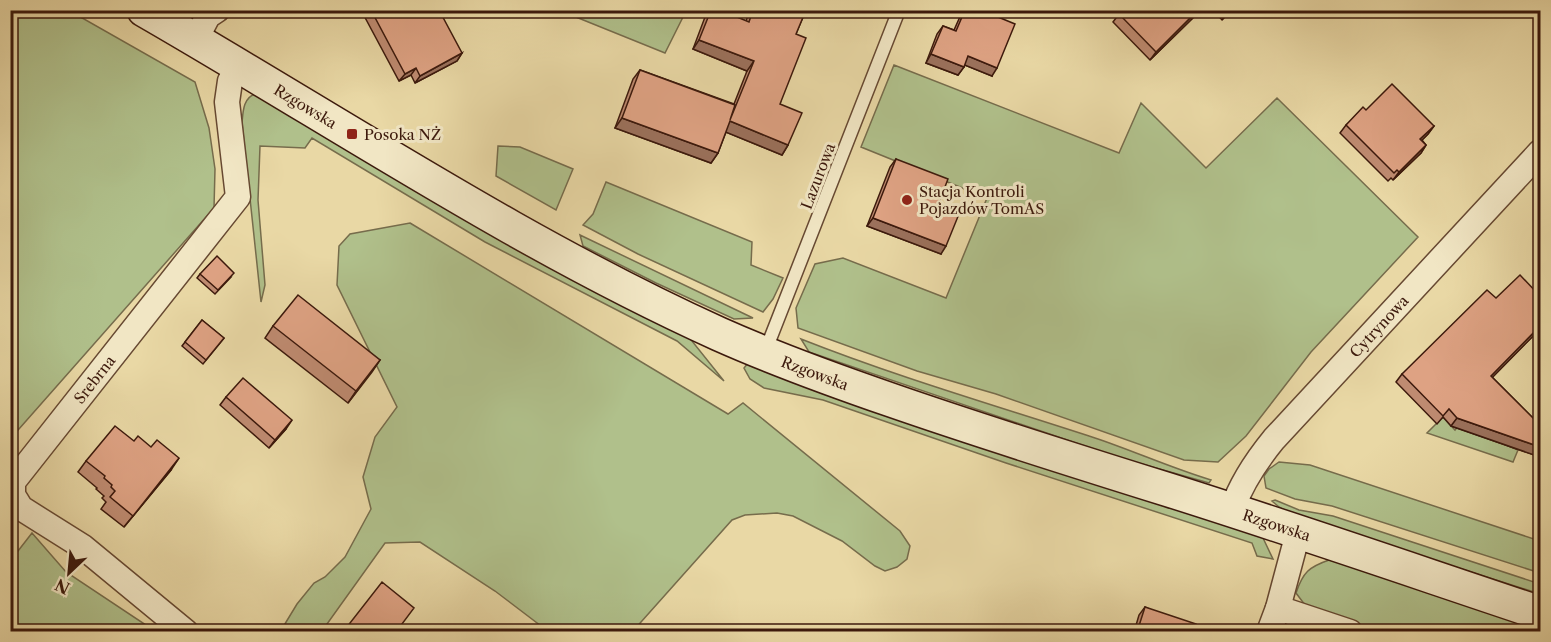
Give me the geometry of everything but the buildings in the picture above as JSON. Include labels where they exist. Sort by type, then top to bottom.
[{"type":"street","name":"Rzgowska","points":[[144,10],[352,134],[554,250],[640,297],[764,353],[1016,443],[1232,510],[1540,613]]},
{"type":"street","points":[[195,41],[208,16],[217,10]]},
{"type":"street","name":"Srebrna","points":[[186,632],[83,547],[21,508],[13,495],[13,482],[238,197],[227,102],[230,81],[239,65]]},
{"type":"street","name":"Cytrynowa","points":[[1232,510],[1237,494],[1252,466],[1274,439],[1540,152]]},
{"type":"street","points":[[1269,632],[1278,608],[1298,533]]},
{"type":"street","points":[[1278,608],[1350,632]]},
{"type":"lane","name":"Lazurowa","points":[[764,353],[899,10]]},
{"type":"green space","points":[[11,10],[70,11],[195,82],[209,128],[215,169],[214,208],[11,438]]},
{"type":"green space","points":[[561,11],[686,11],[665,53]]},
{"type":"green space","points":[[894,65],[1119,153],[1141,103],[1206,168],[1277,98],[1418,237],[1311,352],[1246,436],[1218,462],[1184,460],[996,394],[917,371],[798,328],[796,308],[815,264],[843,258],[946,298],[987,198],[861,147]]},
{"type":"green space","points":[[255,94],[684,331],[724,381],[677,341],[485,242],[312,138],[305,148],[260,146],[258,200],[265,285],[261,302],[242,123],[246,102]]},
{"type":"green space","points":[[498,146],[520,147],[573,169],[556,210],[496,176]]},
{"type":"green space","points":[[606,182],[752,242],[751,265],[783,278],[773,299],[763,312],[638,254],[583,225],[593,214]]},
{"type":"green space","points":[[410,223],[728,414],[743,403],[900,531],[910,546],[907,559],[897,567],[885,571],[842,541],[793,516],[777,513],[745,515],[732,520],[633,631],[549,632],[495,591],[420,542],[385,543],[322,631],[280,632],[297,604],[314,583],[325,577],[345,557],[371,509],[363,477],[375,437],[397,407],[337,285],[339,246],[350,234]]},
{"type":"green space","points":[[580,235],[753,318],[734,319],[656,283],[583,246]]},
{"type":"green space","points":[[801,339],[910,379],[1095,438],[1211,480],[1209,483],[1117,457],[809,352]]},
{"type":"green space","points":[[748,363],[1252,531],[1263,538],[1273,559],[1257,556],[1252,543],[1006,463],[823,400],[764,388],[750,379],[744,368]]},
{"type":"green space","points":[[1443,417],[1455,430],[1459,425],[1518,450],[1513,462],[1427,433]]},
{"type":"green space","points":[[1279,462],[1310,465],[1540,541],[1540,573],[1332,506],[1295,499],[1266,488],[1264,476]]},
{"type":"green space","points":[[1275,500],[1299,510],[1333,516],[1540,584],[1540,594],[1298,517],[1279,507],[1272,501]]},
{"type":"green space","points":[[32,533],[66,572],[155,631],[11,631],[11,560]]},
{"type":"green space","points":[[1329,560],[1352,564],[1540,625],[1540,631],[1367,631],[1325,620],[1305,605],[1296,593],[1301,580],[1308,571]]},
{"type":"place","name":"Posoka NŻ","points":[[352,134]]},
{"type":"place","name":"Stacja Kontroli Pojazdów TomAS","points":[[907,200]]}]
